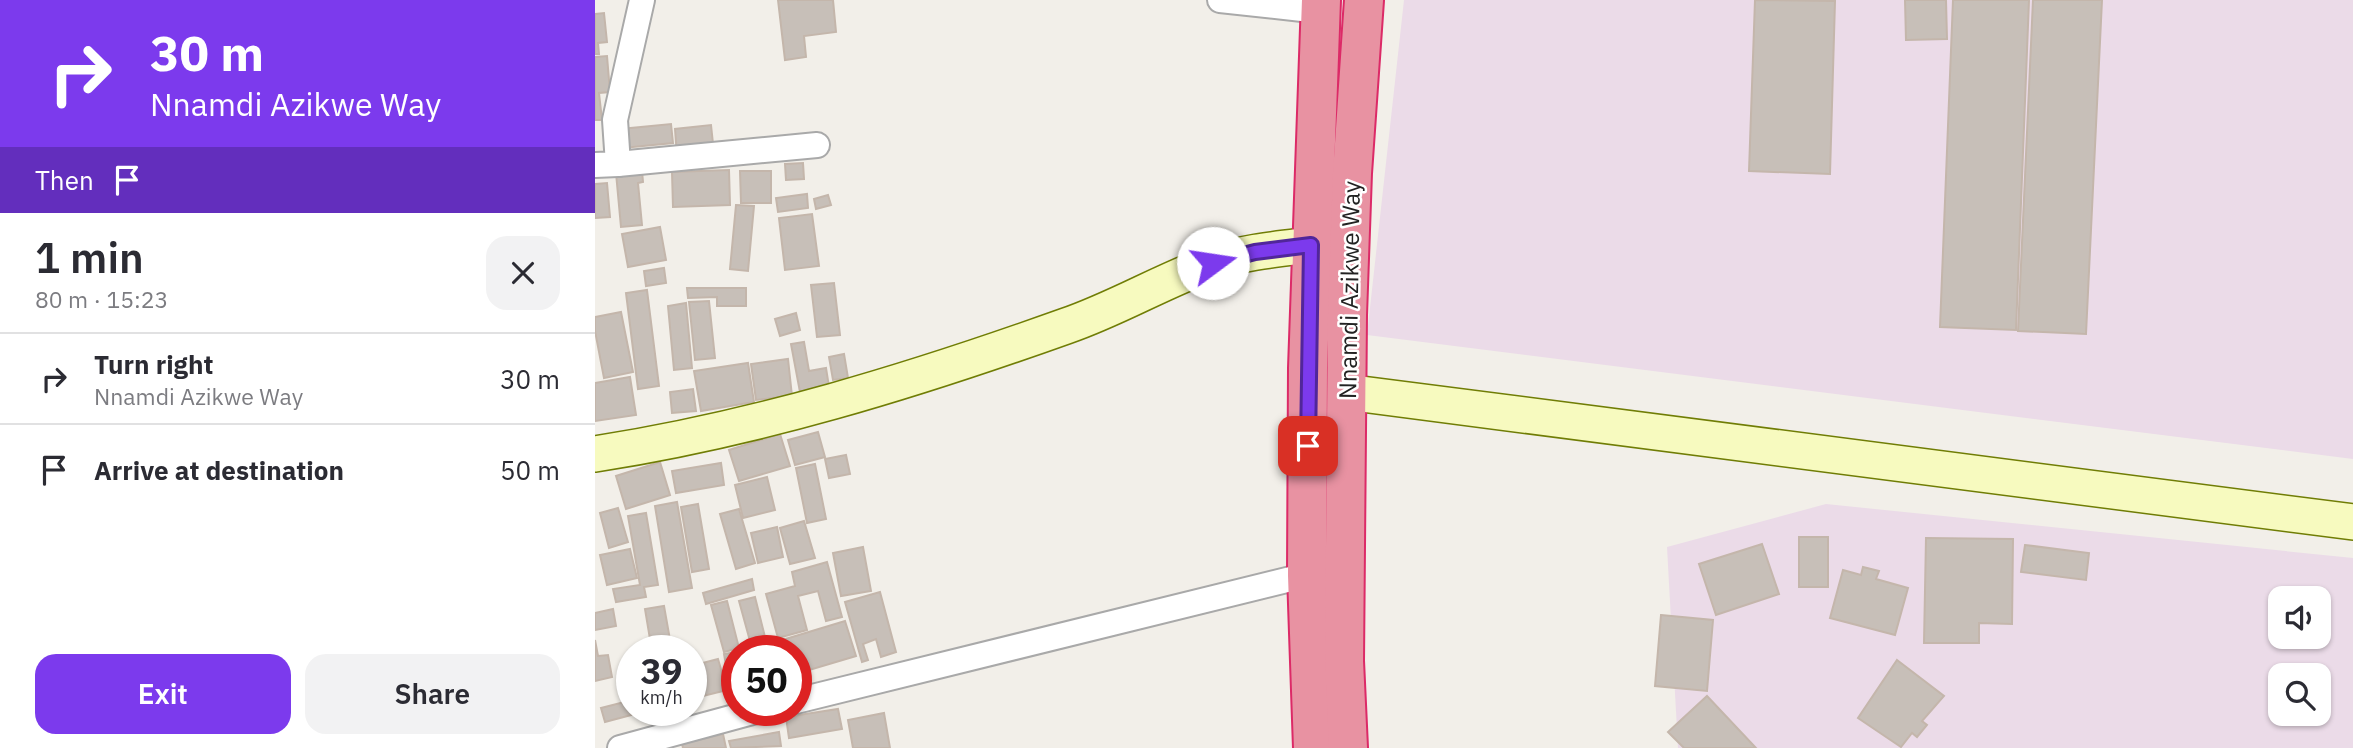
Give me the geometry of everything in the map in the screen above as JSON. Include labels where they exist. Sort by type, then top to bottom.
[{"type":"highway","name":"Nnamdi Azikwe Way","points":[[1348,748],[1344,661],[1346,392],[1352,173],[1364,0]]},
{"type":"highway","name":"Nnamdi Azikwe Way","points":[[1313,748],[1307,575],[1308,368],[1321,6]]},
{"type":"street","points":[[642,0],[607,165],[817,145]]},
{"type":"street","points":[[1220,0],[1321,6]]},
{"type":"street","points":[[595,454],[671,442],[790,415],[1068,326],[1213,263],[1255,252],[1311,245]]},
{"type":"street","points":[[1346,392],[2353,522]]},
{"type":"street","points":[[812,697],[1307,575]]},
{"type":"street","points":[[620,748],[721,721]]},
{"type":"shaded area","points":[[1404,0],[2353,0],[2353,459],[1367,335]]},
{"type":"shaded area","points":[[1826,504],[2353,558],[2353,748],[1678,748],[1667,547]]},
{"type":"building","points":[[778,0],[833,0],[836,32],[804,36],[806,57],[785,60]]},
{"type":"building","points":[[1755,0],[1835,1],[1830,174],[1749,171]]},
{"type":"building","points":[[1905,0],[1946,0],[1947,39],[1906,40]]},
{"type":"building","points":[[1953,0],[2029,0],[2016,330],[1940,327]]},
{"type":"building","points":[[2033,0],[2102,0],[2086,334],[2018,331]]},
{"type":"building","points":[[604,13],[607,42],[598,43],[599,54],[595,54],[595,14]]},
{"type":"building","points":[[607,56],[610,92],[599,93],[602,120],[595,120],[595,57]]},
{"type":"building","points":[[671,124],[673,143],[623,148],[621,129]]},
{"type":"building","points":[[711,125],[714,153],[677,156],[675,129]]},
{"type":"building","points":[[803,163],[804,179],[786,180],[785,164]]},
{"type":"building","points":[[729,170],[730,205],[673,207],[672,172]]},
{"type":"building","points":[[642,171],[643,182],[638,183],[642,225],[621,227],[616,173]]},
{"type":"building","points":[[740,171],[771,171],[771,203],[741,203]]},
{"type":"building","points":[[607,183],[610,217],[595,218],[595,184]]},
{"type":"building","points":[[807,194],[808,208],[778,212],[776,198]]},
{"type":"building","points":[[828,195],[831,205],[816,209],[814,199]]},
{"type":"building","points":[[736,205],[754,206],[748,271],[730,269]]},
{"type":"building","points":[[812,214],[819,266],[785,270],[779,218]]},
{"type":"building","points":[[660,227],[666,260],[628,267],[622,234]]},
{"type":"building","points":[[664,268],[666,283],[646,286],[644,271]]},
{"type":"building","points":[[834,283],[840,335],[817,337],[811,285]]},
{"type":"building","points":[[687,288],[746,288],[746,306],[717,306],[717,297],[688,298]]},
{"type":"building","points":[[647,290],[659,386],[638,389],[626,293]]},
{"type":"building","points":[[709,301],[715,358],[695,360],[689,302]]},
{"type":"building","points":[[686,303],[692,368],[674,370],[668,306]]},
{"type":"building","points":[[621,312],[633,372],[604,378],[595,317]]},
{"type":"building","points":[[796,313],[800,330],[780,336],[775,319]]},
{"type":"building","points":[[804,342],[809,371],[826,368],[829,387],[800,392],[791,344]]},
{"type":"building","points":[[844,354],[848,378],[833,380],[829,357]]},
{"type":"building","points":[[788,359],[792,396],[756,400],[751,364]]},
{"type":"building","points":[[748,363],[754,402],[701,411],[694,371]]},
{"type":"building","points":[[630,377],[636,415],[595,421],[595,383]]},
{"type":"building","points":[[693,389],[696,411],[672,413],[670,392]]},
{"type":"building","points":[[818,432],[825,457],[795,465],[788,440]]},
{"type":"building","points":[[780,434],[790,466],[739,481],[729,450]]},
{"type":"building","points":[[846,455],[850,474],[829,478],[825,459]]},
{"type":"building","points":[[660,462],[670,495],[626,509],[616,476]]},
{"type":"building","points":[[721,463],[724,485],[676,493],[672,471]]},
{"type":"building","points":[[815,464],[826,519],[807,523],[796,468]]},
{"type":"building","points":[[767,477],[775,510],[743,518],[735,485]]},
{"type":"building","points":[[677,502],[692,588],[669,592],[655,506]]},
{"type":"building","points":[[698,504],[709,569],[692,572],[681,507]]},
{"type":"building","points":[[618,508],[628,542],[609,548],[600,513]]},
{"type":"building","points":[[739,509],[755,563],[736,569],[720,514]]},
{"type":"building","points":[[646,513],[658,585],[644,587],[646,597],[616,602],[613,589],[640,585],[628,516]]},
{"type":"building","points":[[804,521],[815,558],[790,564],[780,528]]},
{"type":"building","points":[[777,527],[783,557],[758,563],[751,533]]},
{"type":"building","points":[[1799,537],[1828,537],[1828,587],[1799,587]]},
{"type":"building","points":[[1926,538],[2013,539],[2012,624],[1979,623],[1979,643],[1924,643]]},
{"type":"building","points":[[1762,544],[1779,594],[1716,615],[1699,564]]},
{"type":"building","points":[[2025,545],[2089,553],[2086,580],[2021,572]]},
{"type":"building","points":[[863,547],[871,591],[841,596],[833,553]]},
{"type":"building","points":[[630,549],[637,578],[607,585],[600,555]]},
{"type":"building","points":[[827,562],[842,617],[826,621],[818,591],[798,596],[807,630],[777,635],[766,594],[795,586],[792,572]]},
{"type":"building","points":[[1863,567],[1879,571],[1876,579],[1908,588],[1895,635],[1830,618],[1843,570],[1861,575]]},
{"type":"building","points":[[752,579],[754,590],[706,604],[703,593]]},
{"type":"building","points":[[880,592],[896,652],[881,657],[876,639],[863,644],[868,660],[862,662],[845,602]]},
{"type":"building","points":[[755,597],[764,635],[748,635],[739,601]]},
{"type":"building","points":[[727,601],[736,635],[721,635],[721,641],[711,605]]},
{"type":"building","points":[[664,606],[669,635],[649,635],[645,609]]},
{"type":"building","points":[[613,609],[616,626],[595,630],[595,613]]},
{"type":"building","points":[[1661,615],[1713,620],[1707,691],[1655,686]]},
{"type":"building","points":[[845,621],[856,656],[812,669],[812,635],[799,635]]},
{"type":"building","points":[[595,640],[598,656],[608,655],[612,677],[595,681]]},
{"type":"building","points":[[718,659],[721,692],[707,695],[707,662]]},
{"type":"building","points":[[1897,660],[1944,696],[1922,721],[1927,725],[1917,737],[1912,733],[1901,747],[1858,718]]},
{"type":"building","points":[[1707,696],[1756,748],[1684,748],[1668,732]]},
{"type":"building","points":[[616,704],[616,719],[605,722],[601,708]]},
{"type":"building","points":[[838,709],[842,729],[789,738],[787,726],[812,726],[812,713]]},
{"type":"building","points":[[884,713],[890,748],[853,748],[848,720]]},
{"type":"building","points":[[779,732],[781,746],[731,748],[729,741]]},
{"type":"building","points":[[723,734],[726,748],[683,748],[682,744]]},
{"type":"route","points":[[1213,263],[1255,252],[1311,245],[1308,446]]}]
